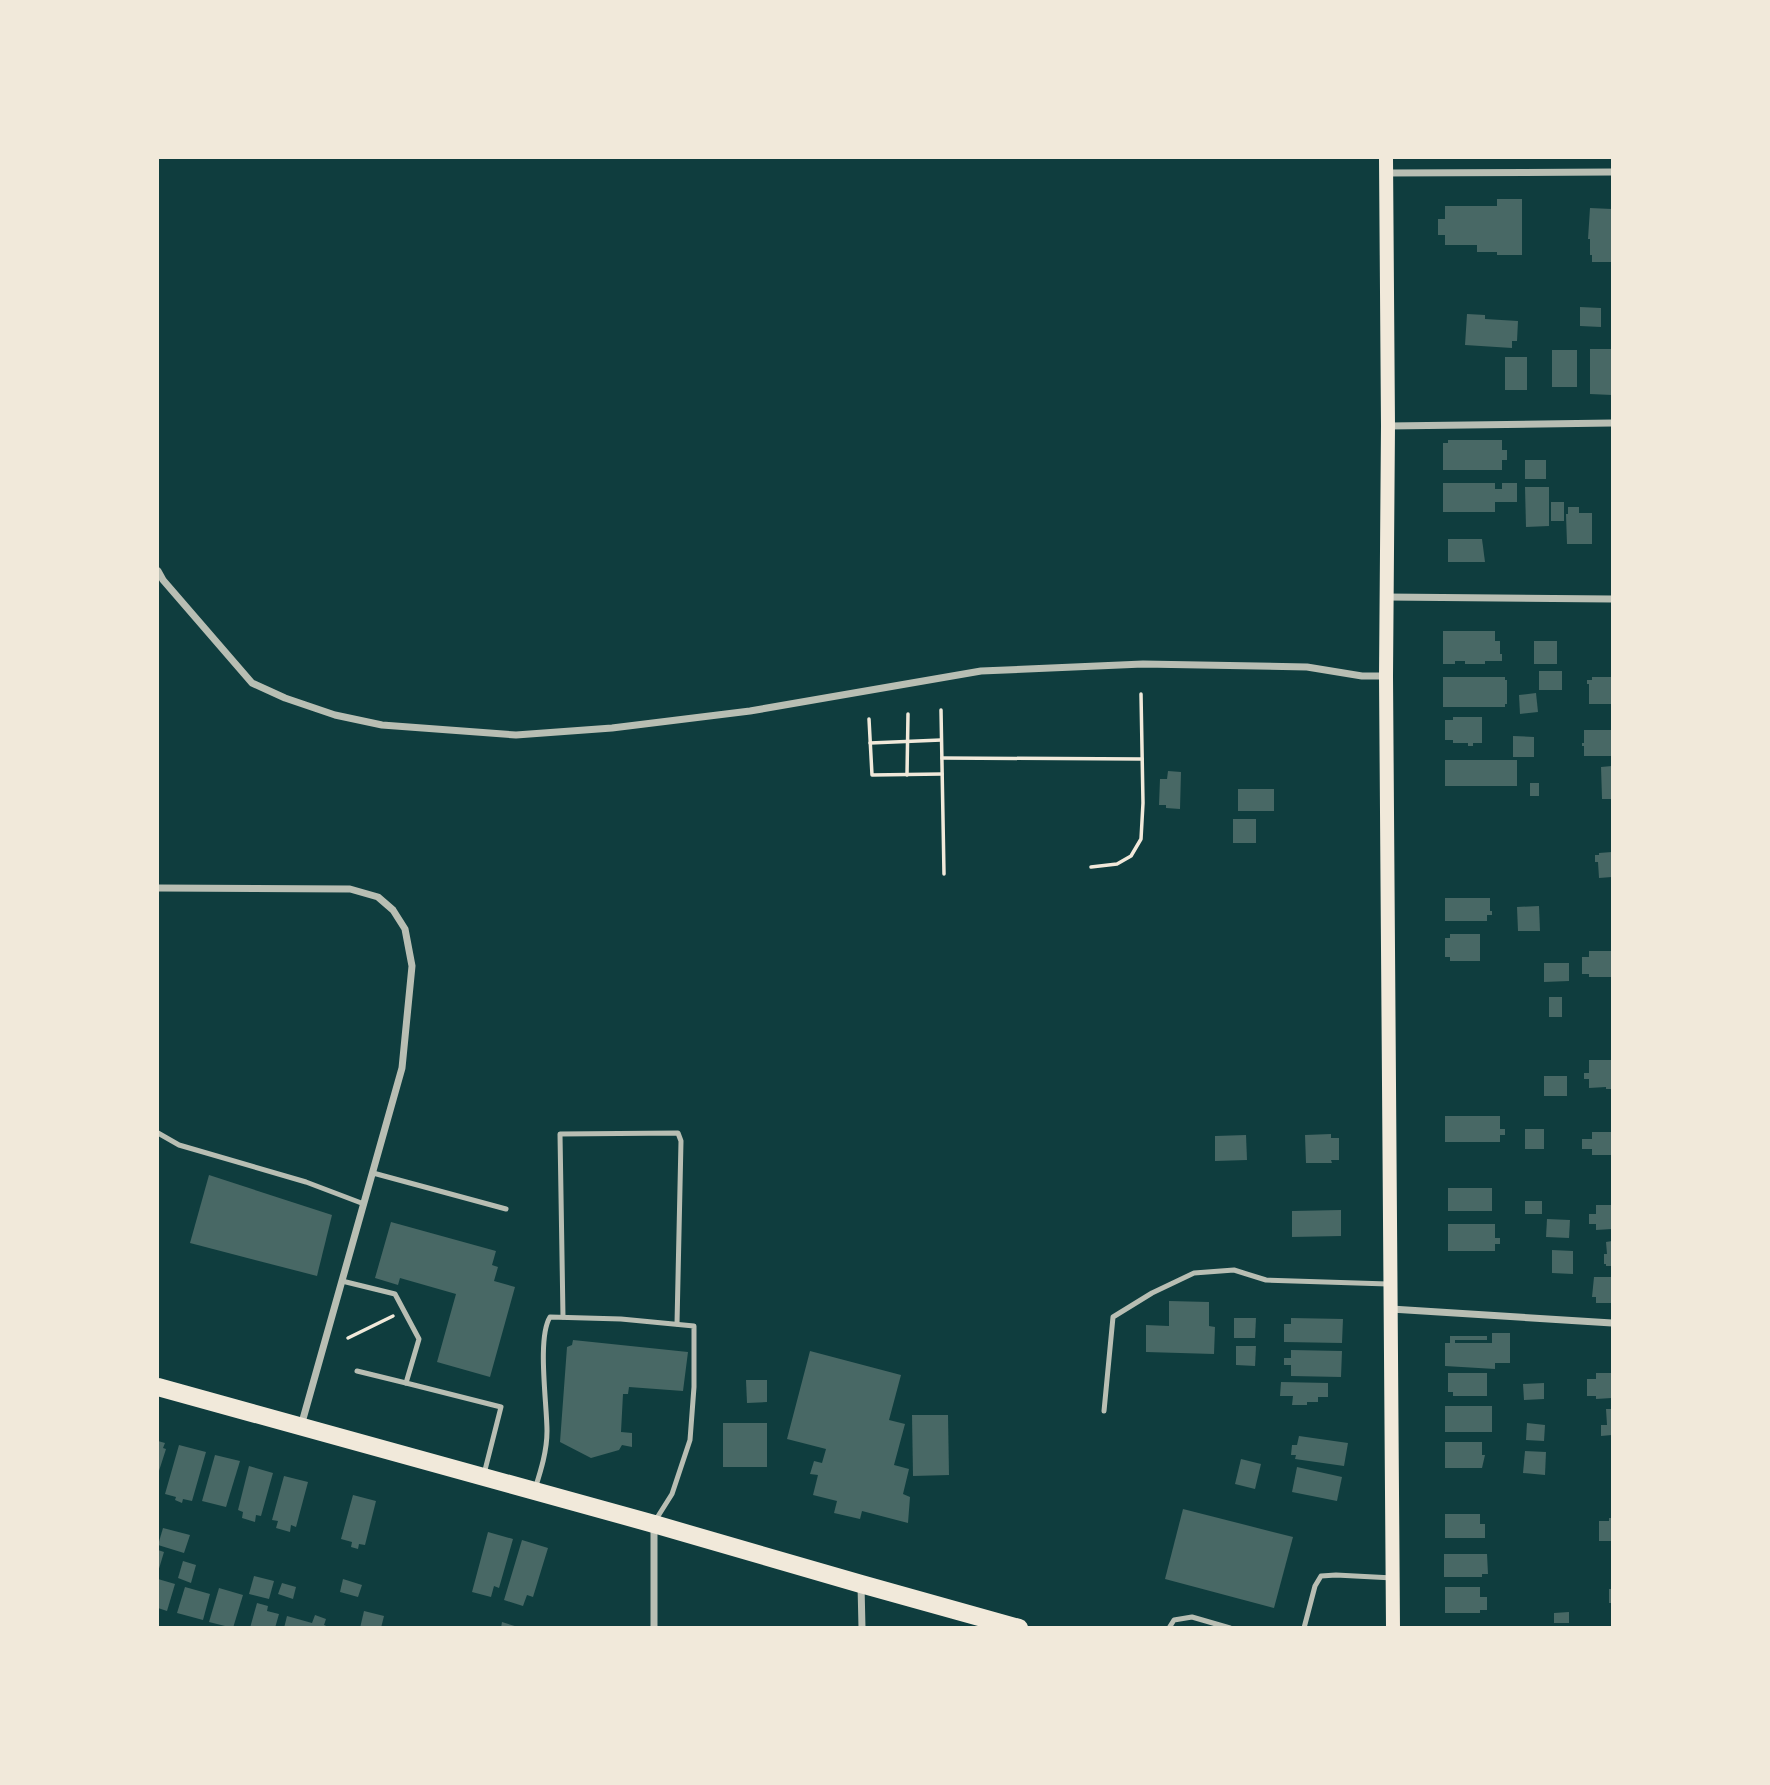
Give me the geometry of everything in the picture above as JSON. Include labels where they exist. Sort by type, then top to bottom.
[{"type":"main road","points":[[1386,158],[1386,676],[1393,1628]]},
{"type":"main road","points":[[158,1387],[1019,1628]]},
{"type":"street","points":[[1386,173],[1612,172]]},
{"type":"street","points":[[1388,426],[1612,423]]},
{"type":"street","points":[[158,571],[252,683],[285,698],[335,715],[382,725],[516,734],[612,728],[750,711],[981,671],[1143,664],[1307,667],[1362,676],[1386,676]]},
{"type":"street","points":[[1386,597],[1612,598]]},
{"type":"street","points":[[158,888],[350,889],[378,897],[393,910],[405,929],[412,966],[402,1068],[301,1427]]},
{"type":"street","points":[[1391,1309],[1612,1323]]},
{"type":"street","points":[[654,1524],[654,1628]]},
{"type":"street","points":[[861,1584],[862,1628]]},
{"type":"lane","points":[[158,1133],[179,1145],[306,1182],[364,1204]]},
{"type":"lane","points":[[563,1317],[560,1134],[678,1133],[681,1141],[677,1324]]},
{"type":"lane","points":[[373,1173],[506,1209]]},
{"type":"lane","points":[[1104,1411],[1112,1317],[1152,1293],[1194,1273],[1234,1270],[1266,1280],[1391,1284]]},
{"type":"lane","points":[[342,1281],[395,1294],[419,1339],[406,1383]]},
{"type":"lane","points":[[534,1491],[544,1460],[547,1431],[544,1340],[550,1317],[621,1319],[694,1326],[694,1387],[690,1440],[672,1494],[654,1524]]},
{"type":"lane","points":[[357,1371],[501,1407],[483,1477]]},
{"type":"lane","points":[[1304,1628],[1315,1586],[1321,1576],[1393,1578]]},
{"type":"lane","points":[[1168,1628],[1174,1620],[1192,1617],[1230,1628]]},
{"type":"path","points":[[1091,867],[1118,864],[1131,856],[1141,839],[1143,803],[1140,694]]},
{"type":"path","points":[[942,710],[944,874]]},
{"type":"path","points":[[907,775],[908,714]]},
{"type":"path","points":[[869,719],[872,775],[942,774]]},
{"type":"path","points":[[870,743],[942,740]]},
{"type":"path","points":[[942,758],[1142,759]]},
{"type":"path","points":[[348,1338],[396,1314]]},
{"type":"building","points":[[1497,199],[1522,199],[1522,255],[1477,252],[1477,245],[1445,245],[1445,235],[1438,235],[1438,219],[1445,219],[1445,206],[1497,206]]},
{"type":"building","points":[[1590,208],[1612,209],[1612,262],[1592,262],[1588,239]]},
{"type":"building","points":[[1580,307],[1601,308],[1601,327],[1580,326]]},
{"type":"building","points":[[1467,314],[1485,315],[1485,319],[1518,321],[1517,341],[1512,341],[1512,348],[1465,345]]},
{"type":"building","points":[[1590,349],[1612,349],[1612,395],[1590,394]]},
{"type":"building","points":[[1552,350],[1577,350],[1577,387],[1552,387]]},
{"type":"building","points":[[1505,357],[1527,357],[1527,390],[1505,390]]},
{"type":"building","points":[[1448,440],[1502,440],[1502,450],[1507,450],[1507,460],[1502,460],[1502,470],[1443,470],[1443,443],[1448,443]]},
{"type":"building","points":[[1525,460],[1546,460],[1546,479],[1525,479]]},
{"type":"building","points":[[1443,483],[1495,483],[1495,489],[1502,489],[1502,483],[1517,483],[1517,502],[1495,502],[1495,512],[1443,512]]},
{"type":"building","points":[[1525,487],[1549,487],[1549,526],[1526,527]]},
{"type":"building","points":[[1551,502],[1564,502],[1564,521],[1551,521]]},
{"type":"building","points":[[1568,507],[1579,507],[1579,513],[1592,513],[1592,544],[1567,544]]},
{"type":"building","points":[[1448,539],[1482,539],[1485,562],[1448,562]]},
{"type":"building","points":[[1443,631],[1495,631],[1495,641],[1500,641],[1502,661],[1465,664],[1465,661],[1455,661],[1455,664],[1443,664]]},
{"type":"building","points":[[1534,641],[1557,641],[1557,664],[1534,664]]},
{"type":"building","points":[[1539,671],[1562,671],[1562,690],[1539,690]]},
{"type":"building","points":[[1443,677],[1505,677],[1507,704],[1505,707],[1443,707]]},
{"type":"building","points":[[1592,677],[1612,677],[1612,704],[1589,704],[1587,680],[1592,680]]},
{"type":"building","points":[[1536,693],[1538,712],[1520,714],[1519,695]]},
{"type":"building","points":[[1453,717],[1482,717],[1482,743],[1468,746],[1468,743],[1445,740],[1445,720],[1453,720]]},
{"type":"building","points":[[1584,730],[1612,730],[1612,756],[1584,756]]},
{"type":"building","points":[[1513,736],[1534,737],[1534,757],[1513,757]]},
{"type":"building","points":[[1445,760],[1517,760],[1517,786],[1445,786]]},
{"type":"building","points":[[1612,766],[1612,799],[1602,799],[1601,767]]},
{"type":"building","points":[[1168,771],[1181,772],[1180,809],[1159,805],[1160,779],[1167,779]]},
{"type":"building","points":[[1530,783],[1539,783],[1539,796],[1530,796]]},
{"type":"building","points":[[1238,789],[1274,789],[1274,811],[1238,811]]},
{"type":"building","points":[[1233,819],[1256,819],[1256,843],[1233,843]]},
{"type":"building","points":[[1612,852],[1612,877],[1599,878],[1595,855]]},
{"type":"building","points":[[1445,898],[1490,898],[1492,915],[1487,915],[1487,921],[1445,921]]},
{"type":"building","points":[[1539,906],[1540,931],[1518,931],[1517,907]]},
{"type":"building","points":[[1450,934],[1480,934],[1480,961],[1450,961],[1450,957],[1445,957],[1445,938],[1450,938]]},
{"type":"building","points":[[1589,951],[1612,951],[1612,977],[1589,977],[1589,974],[1582,974],[1582,957],[1589,957]]},
{"type":"building","points":[[1544,963],[1569,963],[1569,981],[1544,982]]},
{"type":"building","points":[[1549,997],[1562,997],[1562,1017],[1549,1017]]},
{"type":"building","points":[[1589,1060],[1612,1060],[1612,1089],[1589,1088],[1589,1079],[1584,1079],[1584,1073],[1589,1073]]},
{"type":"building","points":[[1544,1076],[1567,1076],[1567,1096],[1544,1096]]},
{"type":"building","points":[[1445,1116],[1500,1116],[1500,1129],[1505,1129],[1505,1135],[1500,1135],[1500,1142],[1445,1142]]},
{"type":"building","points":[[1525,1129],[1544,1129],[1544,1149],[1525,1149]]},
{"type":"building","points":[[1592,1132],[1612,1132],[1612,1155],[1592,1155],[1592,1149],[1582,1149],[1582,1139],[1592,1139]]},
{"type":"building","points":[[1331,1134],[1331,1138],[1339,1138],[1339,1160],[1331,1160],[1332,1163],[1306,1163],[1305,1135]]},
{"type":"building","points":[[1246,1135],[1247,1160],[1215,1161],[1215,1136]]},
{"type":"building","points":[[209,1175],[332,1215],[317,1276],[190,1243]]},
{"type":"building","points":[[1448,1188],[1492,1188],[1492,1211],[1448,1211]]},
{"type":"building","points":[[1525,1201],[1542,1201],[1542,1214],[1525,1214]]},
{"type":"building","points":[[1596,1205],[1612,1205],[1612,1229],[1596,1230],[1596,1224],[1589,1224],[1589,1214],[1596,1214]]},
{"type":"building","points":[[1341,1210],[1341,1236],[1292,1237],[1292,1211]]},
{"type":"building","points":[[1547,1219],[1570,1220],[1569,1238],[1546,1237]]},
{"type":"building","points":[[391,1222],[496,1251],[492,1265],[498,1267],[494,1281],[515,1287],[490,1377],[437,1362],[456,1294],[400,1278],[398,1285],[375,1278]]},
{"type":"building","points":[[1448,1224],[1495,1224],[1495,1238],[1500,1238],[1500,1244],[1495,1244],[1495,1251],[1448,1251]]},
{"type":"building","points":[[1612,1241],[1612,1266],[1606,1266],[1606,1242]]},
{"type":"building","points":[[1552,1250],[1573,1251],[1573,1274],[1552,1273]]},
{"type":"building","points":[[1594,1277],[1612,1277],[1612,1303],[1596,1303],[1596,1297],[1592,1297]]},
{"type":"building","points":[[1169,1301],[1209,1302],[1209,1326],[1215,1327],[1214,1354],[1146,1352],[1146,1325],[1169,1326]]},
{"type":"building","points":[[1234,1318],[1256,1318],[1255,1338],[1234,1338]]},
{"type":"building","points":[[1291,1318],[1343,1319],[1342,1343],[1284,1342],[1284,1324],[1291,1324]]},
{"type":"building","points":[[1492,1333],[1510,1333],[1510,1363],[1495,1363],[1495,1369],[1445,1366],[1445,1343],[1450,1343],[1450,1336],[1487,1336],[1487,1340],[1455,1340],[1455,1343],[1492,1343]]},
{"type":"building","points":[[573,1340],[688,1352],[683,1391],[629,1387],[628,1394],[623,1394],[621,1432],[632,1433],[632,1447],[622,1445],[619,1450],[591,1458],[560,1442],[567,1347],[572,1345]]},
{"type":"building","points":[[1236,1346],[1256,1346],[1255,1366],[1236,1365]]},
{"type":"building","points":[[1291,1350],[1342,1351],[1341,1377],[1291,1376],[1291,1365],[1284,1365],[1284,1358],[1291,1358]]},
{"type":"building","points":[[810,1351],[901,1375],[889,1420],[905,1424],[894,1465],[909,1469],[903,1494],[910,1497],[908,1523],[862,1511],[860,1519],[834,1513],[837,1501],[813,1495],[818,1475],[810,1474],[814,1461],[822,1463],[826,1449],[787,1439]]},
{"type":"building","points":[[1448,1373],[1487,1373],[1487,1396],[1453,1396],[1453,1392],[1448,1392]]},
{"type":"building","points":[[1596,1373],[1612,1373],[1612,1398],[1596,1399],[1596,1396],[1587,1396],[1587,1379],[1596,1379]]},
{"type":"building","points":[[746,1380],[767,1380],[767,1402],[747,1403]]},
{"type":"building","points":[[1281,1382],[1328,1383],[1328,1397],[1318,1397],[1318,1402],[1307,1402],[1307,1405],[1292,1405],[1293,1396],[1280,1396]]},
{"type":"building","points":[[1544,1383],[1544,1399],[1524,1400],[1523,1384]]},
{"type":"building","points":[[1445,1406],[1492,1406],[1492,1432],[1445,1432]]},
{"type":"building","points":[[1606,1409],[1612,1409],[1612,1435],[1601,1436],[1601,1425],[1607,1425]]},
{"type":"building","points":[[912,1415],[948,1415],[949,1475],[913,1476]]},
{"type":"building","points":[[723,1423],[767,1423],[767,1467],[723,1467]]},
{"type":"building","points":[[1527,1423],[1545,1425],[1544,1441],[1526,1440]]},
{"type":"building","points":[[1299,1436],[1348,1443],[1344,1466],[1295,1459],[1296,1455],[1291,1455],[1292,1445],[1297,1445]]},
{"type":"building","points":[[158,1441],[165,1443],[163,1448],[166,1449],[158,1474]]},
{"type":"building","points":[[1445,1442],[1482,1442],[1482,1455],[1485,1455],[1482,1468],[1445,1468]]},
{"type":"building","points":[[179,1445],[206,1452],[192,1501],[183,1499],[182,1503],[175,1500],[176,1497],[165,1494]]},
{"type":"building","points":[[1525,1451],[1546,1452],[1545,1475],[1523,1473]]},
{"type":"building","points":[[215,1455],[240,1461],[226,1507],[202,1501]]},
{"type":"building","points":[[1241,1459],[1261,1464],[1255,1489],[1235,1484]]},
{"type":"building","points":[[249,1466],[273,1473],[261,1516],[256,1515],[255,1522],[242,1518],[243,1512],[238,1510]]},
{"type":"building","points":[[1297,1467],[1342,1477],[1337,1501],[1292,1492]]},
{"type":"building","points":[[284,1476],[308,1482],[296,1527],[291,1525],[290,1532],[276,1528],[278,1521],[272,1520]]},
{"type":"building","points":[[353,1495],[376,1501],[365,1545],[359,1544],[358,1549],[351,1547],[352,1542],[341,1539]]},
{"type":"building","points":[[1183,1509],[1293,1537],[1274,1608],[1165,1579]]},
{"type":"building","points":[[1445,1514],[1480,1514],[1480,1524],[1485,1524],[1485,1538],[1445,1538]]},
{"type":"building","points":[[1609,1518],[1612,1518],[1612,1541],[1599,1541],[1599,1521],[1609,1521]]},
{"type":"building","points":[[163,1528],[190,1535],[184,1553],[158,1545]]},
{"type":"building","points":[[488,1532],[513,1539],[499,1588],[494,1586],[491,1597],[472,1592]]},
{"type":"building","points":[[522,1540],[548,1548],[533,1597],[527,1595],[523,1606],[504,1600]]},
{"type":"building","points":[[158,1550],[164,1552],[158,1572]]},
{"type":"building","points":[[1444,1554],[1487,1554],[1488,1574],[1482,1574],[1482,1577],[1444,1577]]},
{"type":"building","points":[[183,1561],[196,1565],[191,1583],[178,1578]]},
{"type":"building","points":[[254,1576],[274,1581],[269,1599],[249,1594]]},
{"type":"building","points":[[158,1579],[175,1584],[167,1611],[158,1608]]},
{"type":"building","points":[[343,1579],[362,1585],[358,1597],[340,1592]]},
{"type":"building","points":[[282,1583],[296,1587],[293,1599],[278,1594]]},
{"type":"building","points":[[185,1587],[210,1594],[203,1620],[177,1613]]},
{"type":"building","points":[[1445,1587],[1480,1587],[1480,1597],[1487,1597],[1487,1610],[1480,1610],[1480,1613],[1445,1613]]},
{"type":"building","points":[[219,1588],[243,1595],[233,1628],[209,1622]]},
{"type":"building","points":[[1609,1589],[1612,1589],[1612,1603],[1609,1603]]},
{"type":"building","points":[[257,1603],[268,1606],[267,1611],[279,1614],[275,1628],[250,1628]]},
{"type":"building","points":[[364,1611],[384,1616],[381,1628],[360,1628]]},
{"type":"building","points":[[1569,1612],[1569,1623],[1554,1623],[1554,1613]]},
{"type":"building","points":[[315,1615],[326,1619],[324,1625],[331,1628],[284,1628],[287,1616],[312,1623]]},
{"type":"building","points":[[502,1622],[518,1627],[518,1628],[501,1628]]}]
